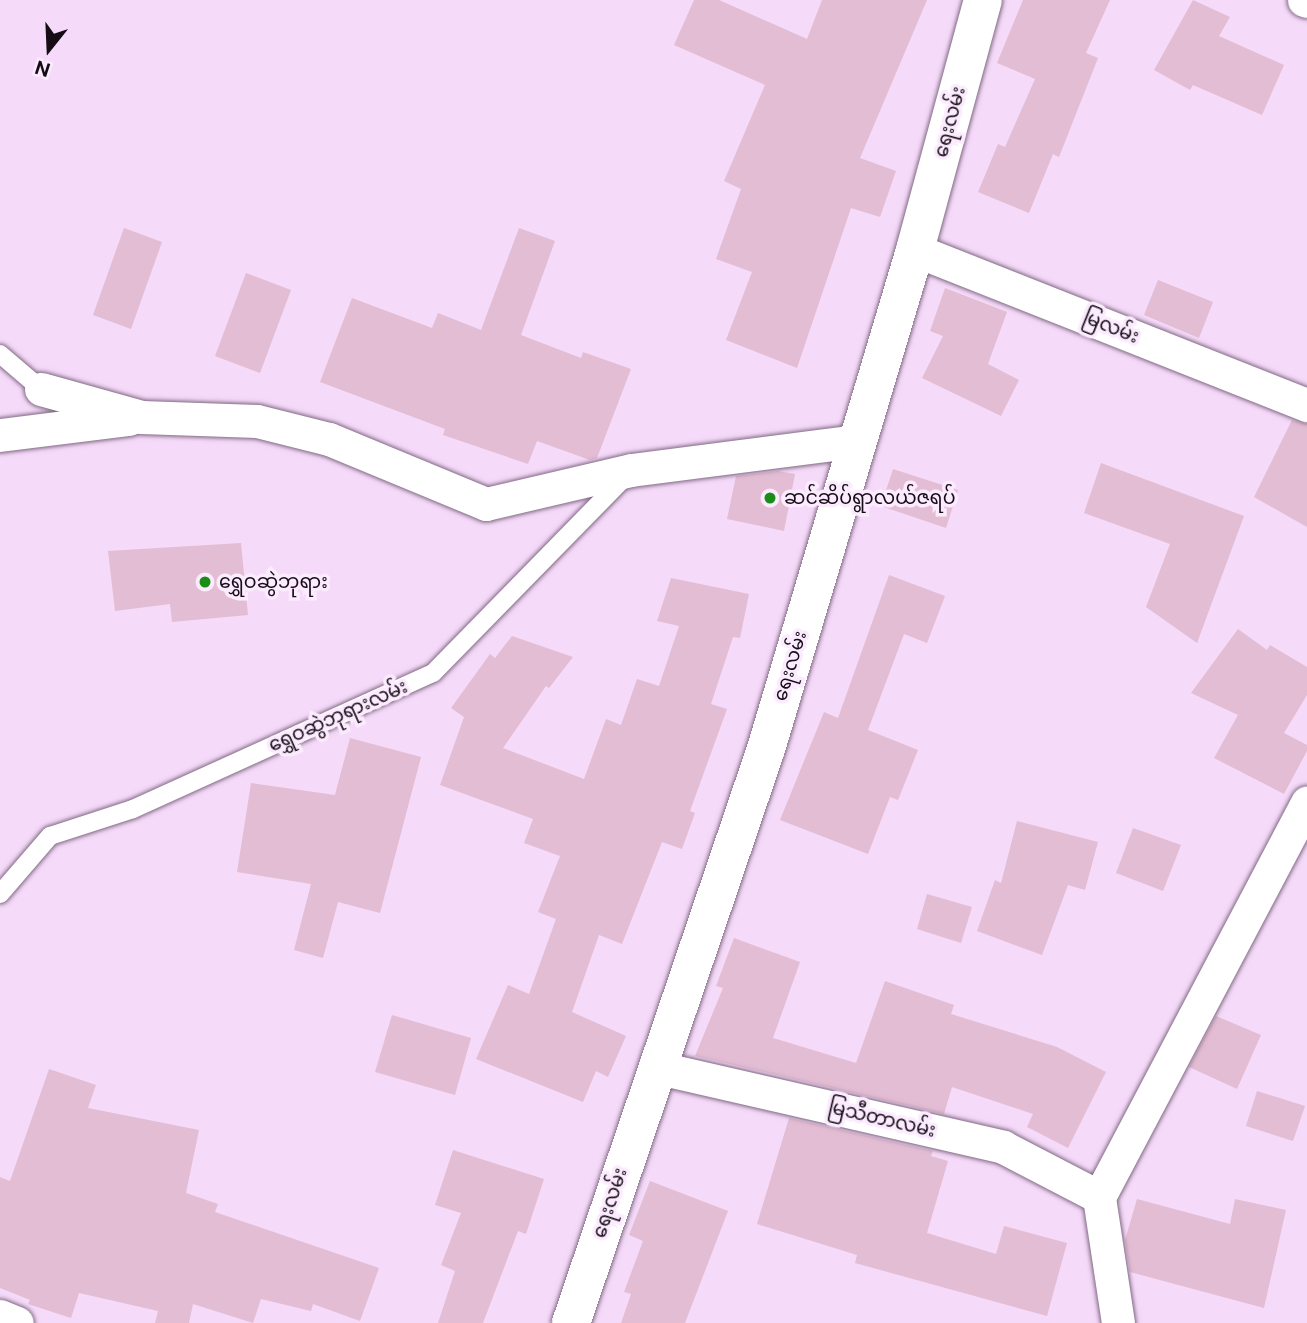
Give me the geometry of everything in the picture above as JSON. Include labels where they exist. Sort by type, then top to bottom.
[{"type":"street","name":"ရေးလမ်း","points":[[571,1323],[655,1067],[766,749],[915,250],[983,0]]},
{"type":"street","name":"မြလမ်း","points":[[915,250],[1307,405]]},
{"type":"street","points":[[41,388],[141,417]]},
{"type":"street","points":[[0,435],[141,417],[257,421],[329,439],[486,504],[631,470],[858,441]]},
{"type":"street","points":[[1118,1322],[1099,1197],[1307,803]]},
{"type":"street","name":"မြသီတာလမ်း","points":[[655,1067],[1003,1147],[1099,1197]]},
{"type":"street","points":[[0,1316],[17,1323]]},
{"type":"lane","points":[[0,354],[41,388]]},
{"type":"lane","name":"ရွှေဝဆွဲဘုရားလမ်း","points":[[0,894],[50,836],[133,809],[433,673],[631,470]]},
{"type":"building","points":[[694,0],[719,0],[807,39],[822,0],[927,0],[860,158],[896,171],[880,217],[851,208],[797,368],[726,340],[752,272],[716,259],[741,189],[724,181],[765,85],[674,45]]},
{"type":"building","points":[[1023,0],[1110,0],[1086,53],[1098,58],[1059,157],[1053,154],[1029,213],[978,192],[998,144],[1005,147],[1035,79],[997,63]]},
{"type":"building","points":[[1193,0],[1230,17],[1219,36],[1284,65],[1262,115],[1193,85],[1190,90],[1154,70]]},
{"type":"building","points":[[124,228],[162,242],[131,329],[93,315]]},
{"type":"building","points":[[519,228],[555,241],[521,335],[581,358],[583,352],[631,369],[597,458],[590,460],[537,441],[528,464],[443,435],[445,429],[320,382],[352,298],[432,328],[438,313],[481,330]]},
{"type":"building","points":[[246,273],[291,290],[260,373],[215,356]]},
{"type":"building","points":[[1158,280],[1213,302],[1199,338],[1144,315]]},
{"type":"building","points":[[945,288],[1007,312],[988,364],[1019,380],[1001,416],[922,378],[943,336],[930,331]]},
{"type":"building","points":[[1292,420],[1307,424],[1307,527],[1254,497]]},
{"type":"building","points":[[1101,463],[1244,516],[1197,643],[1146,607],[1170,544],[1084,513]]},
{"type":"building","points":[[893,469],[958,490],[946,528],[881,506]]},
{"type":"building","points":[[778,471],[795,474],[784,531],[727,519],[736,476]]},
{"type":"building","points":[[241,543],[248,615],[172,622],[170,604],[115,611],[108,551]]},
{"type":"building","points":[[889,575],[945,596],[927,643],[904,634],[868,730],[918,750],[898,800],[890,797],[868,854],[780,820],[824,712],[838,718]]},
{"type":"building","points":[[671,578],[749,594],[740,638],[733,637],[711,704],[727,709],[690,811],[695,813],[682,849],[662,842],[622,944],[599,935],[572,1012],[626,1036],[608,1077],[596,1071],[583,1102],[476,1059],[508,985],[529,994],[556,919],[538,912],[560,856],[524,843],[533,819],[440,785],[464,717],[451,708],[490,654],[495,658],[512,636],[573,657],[549,688],[546,686],[503,748],[584,779],[606,719],[621,725],[637,679],[659,686],[679,626],[657,621]]},
{"type":"building","points":[[1238,629],[1267,650],[1270,645],[1307,667],[1307,695],[1284,733],[1307,745],[1307,751],[1284,794],[1214,758],[1238,715],[1191,693]]},
{"type":"building","points":[[350,738],[421,757],[380,913],[338,902],[323,958],[294,950],[311,884],[237,872],[251,783],[335,795]]},
{"type":"building","points":[[1017,821],[1098,842],[1085,890],[1068,885],[1042,955],[977,931],[995,880],[1001,883]]},
{"type":"building","points":[[1133,828],[1181,845],[1163,891],[1116,873]]},
{"type":"building","points":[[927,894],[972,907],[961,943],[917,929]]},
{"type":"building","points":[[734,938],[800,962],[773,1038],[856,1063],[885,981],[954,1005],[951,1014],[1057,1047],[1106,1072],[1068,1148],[1027,1127],[1033,1114],[952,1087],[944,1114],[695,1056],[723,988],[716,986]]},
{"type":"building","points":[[392,1015],[471,1038],[455,1095],[375,1072]]},
{"type":"building","points":[[1216,1016],[1261,1035],[1237,1089],[1189,1067]]},
{"type":"building","points":[[49,1069],[96,1085],[88,1108],[199,1130],[186,1193],[218,1204],[215,1212],[379,1268],[360,1321],[313,1304],[311,1311],[261,1299],[253,1323],[193,1304],[189,1323],[155,1323],[158,1311],[79,1293],[71,1318],[28,1304],[30,1300],[0,1288],[0,1177],[10,1181]]},
{"type":"building","points":[[1257,1091],[1305,1106],[1293,1141],[1246,1126]]},
{"type":"building","points":[[789,1118],[933,1151],[931,1156],[948,1161],[927,1233],[996,1254],[1004,1226],[1067,1243],[1047,1316],[855,1263],[857,1255],[757,1224]]},
{"type":"building","points":[[453,1150],[544,1179],[526,1234],[518,1231],[483,1323],[438,1323],[455,1271],[441,1265],[461,1213],[435,1205]]},
{"type":"building","points":[[650,1181],[728,1211],[685,1323],[621,1323],[631,1294],[624,1292],[643,1241],[629,1235]]},
{"type":"building","points":[[1137,1199],[1230,1224],[1235,1199],[1286,1210],[1264,1308],[1130,1272],[1125,1240]]},
{"type":"place","name":"ဆင်ဆိပ်ရွာလယ်ဇရပ်","points":[[770,498]]},
{"type":"place","name":"ရွှေဝဆွဲဘုရား","points":[[205,582]]}]
